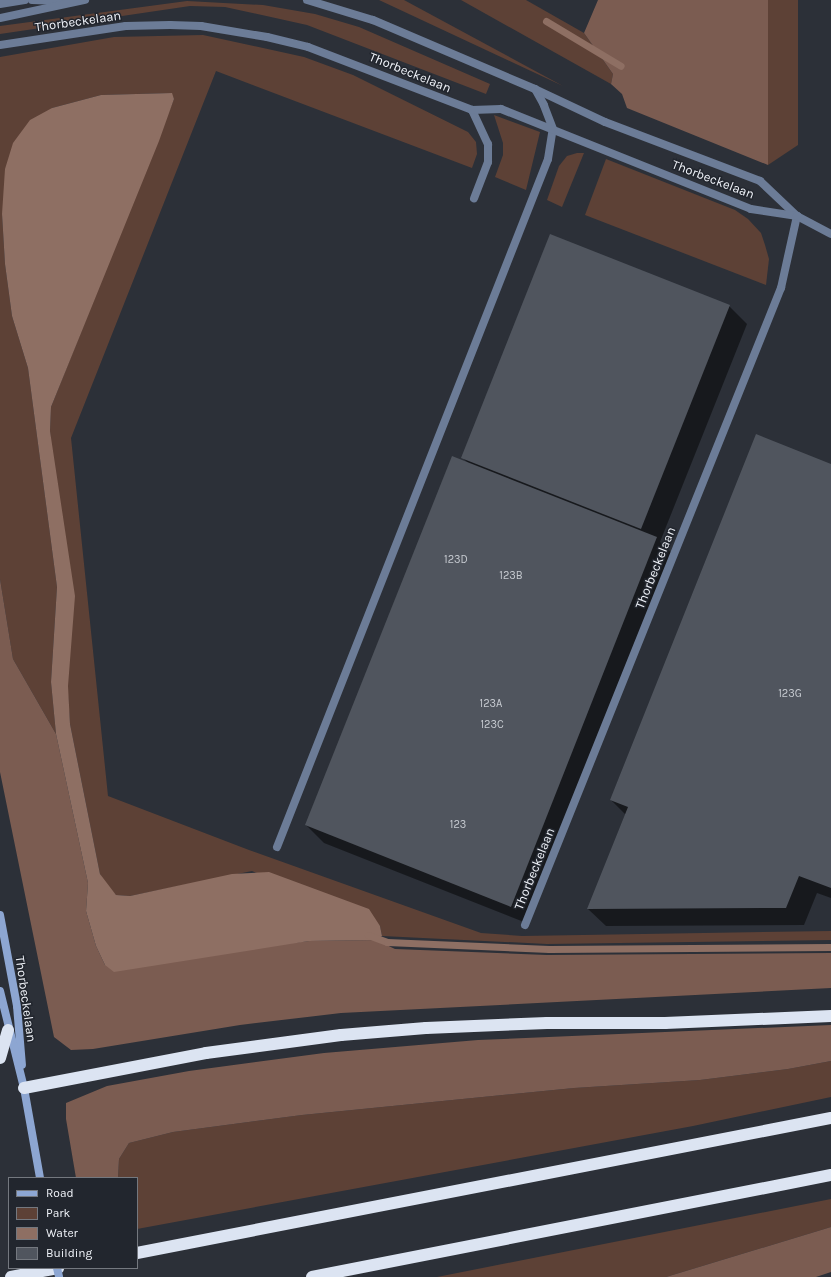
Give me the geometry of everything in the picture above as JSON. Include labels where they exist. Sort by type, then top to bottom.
[{"type":"highway","points":[[24,1088],[206,1053],[349,1035],[547,1023],[665,1023],[831,1016]]},
{"type":"highway","points":[[0,1058],[8,1030]]},
{"type":"highway","points":[[138,1253],[831,1118]]},
{"type":"highway","points":[[312,1277],[831,1175]]},
{"type":"highway","points":[[11,1277],[53,1269]]},
{"type":"main road","name":"Thorbeckelaan","points":[[0,915],[17,1006],[24,1088],[40,1177]]},
{"type":"main road","name":"Thorbeckelaan","points":[[0,991],[8,1030],[24,1088]]},
{"type":"street","points":[[0,4],[25,0]]},
{"type":"street","name":"Thorbeckelaan","points":[[32,0],[74,2]]},
{"type":"street","name":"Thorbeckelaan","points":[[0,18],[85,0]]},
{"type":"street","name":"Thorbeckelaan","points":[[307,0],[373,20],[535,89],[605,122],[760,181],[797,216],[831,234]]},
{"type":"street","name":"Thorbeckelaan","points":[[0,45],[126,26],[208,27],[267,36],[308,47],[472,110],[501,109],[752,208],[797,216]]},
{"type":"street","points":[[277,846],[536,194],[548,159],[553,129],[535,89]]},
{"type":"street","points":[[472,110],[488,144],[488,162],[474,198]]},
{"type":"street","name":"Thorbeckelaan","points":[[525,925],[781,288],[797,216]]},
{"type":"green space","points":[[379,0],[404,0],[563,86]]},
{"type":"green space","points":[[461,0],[526,0],[584,33],[613,74],[611,84]]},
{"type":"green space","points":[[768,0],[798,0],[798,145],[768,165]]},
{"type":"green space","points":[[187,1],[263,5],[315,14],[359,27],[490,84],[486,94],[307,25],[225,7],[190,6],[0,34],[0,26]]},
{"type":"green space","points":[[203,35],[304,57],[353,75],[468,132],[476,142],[477,154],[472,168],[216,71],[71,438],[108,796],[249,850],[481,933],[522,936],[831,931],[831,940],[547,944],[382,936],[380,926],[252,871],[130,896],[116,895],[106,885],[100,874],[70,724],[50,431],[51,407],[174,99],[171,93],[101,95],[52,108],[2,214],[5,264],[12,316],[28,368],[57,587],[51,682],[56,734],[13,659],[0,579],[0,57],[114,37]]},
{"type":"green space","points":[[494,115],[540,132],[526,190],[495,177],[503,155],[503,143]]},
{"type":"green space","points":[[577,153],[584,153],[562,207],[547,200],[559,166],[567,156]]},
{"type":"green space","points":[[606,159],[735,210],[748,219],[761,233],[769,259],[766,285],[585,215]]},
{"type":"green space","points":[[831,1061],[831,1097],[693,1126],[138,1229],[138,1177],[118,1177],[119,1159],[129,1143],[173,1132],[302,1115],[574,1088],[700,1080],[788,1069]]},
{"type":"green space","points":[[831,1199],[831,1227],[666,1277],[437,1277]]},
{"type":"shaded area","points":[[598,0],[768,0],[768,165],[627,108],[622,94],[611,84],[613,74],[584,33]]},
{"type":"shaded area","points":[[0,579],[13,659],[56,734],[88,883],[86,911],[96,946],[105,965],[309,941],[376,940],[395,949],[547,955],[831,953],[831,988],[341,1013],[240,1025],[93,1049],[71,1050],[54,1037],[0,772]]},
{"type":"shaded area","points":[[831,1025],[831,1061],[788,1069],[700,1080],[574,1088],[302,1115],[173,1132],[129,1143],[119,1159],[118,1177],[76,1177],[66,1119],[66,1103],[107,1086],[189,1071],[324,1053],[478,1040]]},
{"type":"shaded area","points":[[831,1227],[831,1272],[816,1277],[666,1277]]},
{"type":"water","points":[[172,93],[174,99],[159,141],[51,407],[50,431],[75,596],[68,686],[70,724],[100,874],[116,895],[130,896],[232,874],[269,872],[369,909],[380,926],[382,936],[376,940],[309,941],[114,972],[105,965],[96,946],[86,911],[88,883],[56,734],[51,682],[57,587],[28,368],[12,316],[5,264],[2,214],[5,169],[13,143],[30,120],[52,108],[101,95]]},
{"type":"building","points":[[550,234],[730,305],[641,529],[461,458]]},
{"type":"building","points":[[756,434],[831,464],[831,888],[799,876],[786,908],[587,909],[628,807],[610,800]]},
{"type":"building","points":[[452,456],[657,537],[511,907],[305,825]]},
{"type":"waterway","points":[[546,21],[621,66]]},
{"type":"waterway","points":[[368,935],[387,942],[549,949],[831,947]]}]
